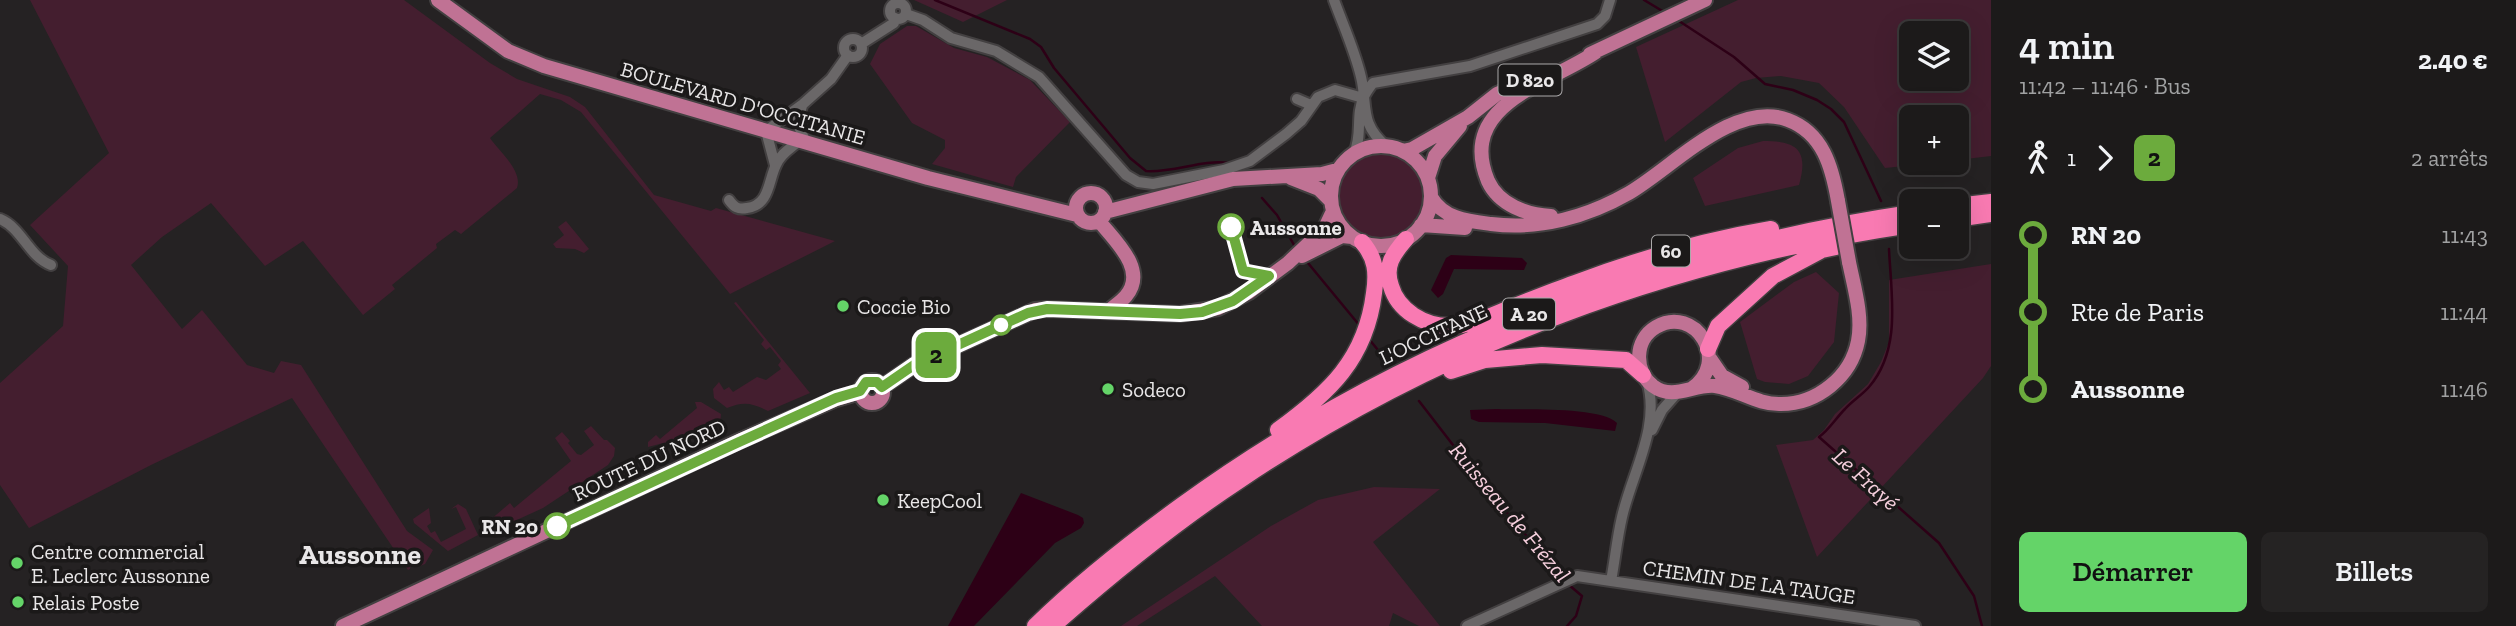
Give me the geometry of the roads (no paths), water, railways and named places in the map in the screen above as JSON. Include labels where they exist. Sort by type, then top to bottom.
[{"type":"highway","points":[[1969,211],[1991,202]]},
{"type":"highway","points":[[1969,215],[1991,214]]},
{"type":"highway","name":"L'OCCITANE","points":[[1035,626],[1107,563],[1204,489],[1283,438],[1378,383],[1448,349],[1600,287],[1722,251],[1899,215]]},
{"type":"highway","name":"60","points":[[1406,239],[1390,262],[1388,273],[1393,291],[1409,312],[1422,320],[1435,325],[1451,326],[1477,321],[1577,282],[1680,248],[1734,235],[1806,223],[1885,217]]},
{"type":"highway","name":"L'OCCITANE","points":[[1052,626],[1165,532],[1240,479],[1333,422],[1453,360],[1602,300],[1723,263],[1830,239],[1899,227]]},
{"type":"highway","points":[[1709,353],[1718,326],[1773,276],[1822,250],[1899,234]]},
{"type":"highway","points":[[1204,489],[1256,445],[1324,394],[1347,368],[1363,339],[1374,298],[1373,256],[1357,239]]},
{"type":"highway","points":[[1333,422],[1456,369],[1485,360],[1542,355],[1613,358],[1626,360],[1645,378]]},
{"type":"main road","name":"BOULEVARD D'OCCITANIE","points":[[438,0],[508,51],[544,66],[987,194],[1052,208],[1077,209]]},
{"type":"main road","name":"D 820","points":[[1403,151],[1412,149],[1468,117],[1497,94],[1596,52],[1705,0]]},
{"type":"main road","points":[[1596,52],[1501,107],[1489,123],[1482,143],[1483,163],[1489,183],[1505,202],[1528,214],[1565,214],[1629,192]]},
{"type":"main road","name":"D 820","points":[[1428,177],[1435,156],[1468,117]]},
{"type":"main road","points":[[1431,197],[1444,213],[1456,218],[1501,225],[1565,220],[1629,192],[1726,127],[1751,117],[1780,117],[1807,130],[1820,143],[1828,160],[1846,263],[1858,310],[1858,341],[1848,366],[1828,389],[1814,397],[1782,404],[1754,400],[1717,386],[1684,391],[1656,388],[1645,378],[1640,367],[1640,349],[1649,333],[1665,324],[1691,327],[1699,333],[1723,376],[1735,384],[1765,395],[1796,395],[1824,382],[1837,369],[1850,340],[1851,312],[1846,263]]},
{"type":"main road","points":[[1421,225],[1452,225],[1500,232],[1523,232],[1590,220],[1633,199],[1730,133],[1743,127],[1765,123],[1791,128],[1803,136],[1814,149],[1835,202]]},
{"type":"main road","points":[[861,395],[871,404],[880,401],[883,397],[882,387],[914,365],[1028,313],[1047,309],[1180,314],[1218,308],[1249,292],[1288,263],[1325,229],[1332,206],[1332,185],[1337,170],[1354,153],[1369,147],[1386,146],[1403,151],[1418,162],[1428,177],[1431,197],[1428,212],[1421,225],[1406,239],[1385,246],[1342,236],[1288,263]]},
{"type":"main road","name":"BOULEVARD D'OCCITANIE","points":[[1077,209],[1086,222],[1102,211],[1233,179],[1322,174],[1337,170]]},
{"type":"main road","name":"BOULEVARD D'OCCITANIE","points":[[1286,177],[1319,189],[1332,206]]},
{"type":"main road","name":"BOULEVARD D'OCCITANIE","points":[[1077,209],[1087,193],[1097,194],[1102,211]]},
{"type":"main road","points":[[1332,206],[1340,225],[1357,239]]},
{"type":"main road","points":[[1102,211],[1133,269],[1133,284],[1126,296],[1109,310]]},
{"type":"main road","points":[[1684,391],[1705,375],[1709,353]]},
{"type":"main road","name":"ROUTE DU NORD","points":[[343,626],[836,398],[861,395]]},
{"type":"main road","name":"ROUTE DU NORD","points":[[362,626],[861,395]]},
{"type":"street","points":[[1334,0],[1361,78],[1366,121],[1386,146]]},
{"type":"street","points":[[1354,153],[1360,135],[1360,108],[1373,83],[1470,66],[1597,24],[1605,16],[1610,0]]},
{"type":"street","points":[[775,165],[766,131],[831,79],[849,55],[845,49],[846,42],[852,39],[861,44],[894,23],[900,16],[923,20],[951,38],[986,47],[1028,68],[1126,175],[1138,182],[1153,184],[1224,170],[1250,160],[1301,121],[1318,97],[1335,90],[1363,98]]},
{"type":"street","points":[[1297,99],[1311,105]]},
{"type":"street","points":[[729,200],[733,206],[740,209],[759,204],[768,191],[775,165],[783,154],[803,142],[797,122],[803,104]]},
{"type":"street","points":[[0,219],[10,226],[42,261],[51,265]]},
{"type":"street","points":[[1611,581],[1622,517],[1653,406],[1645,378]]},
{"type":"street","points":[[1644,445],[1662,410],[1684,391]]},
{"type":"street","name":"CHEMIN DE LA TAUGE","points":[[1467,626],[1573,578],[1611,581],[1915,626]]},
{"type":"waterway","name":"Ruisseau de Frézal","points":[[935,0],[1030,39],[1041,47],[1054,68],[1130,158],[1146,171],[1229,163]]},
{"type":"waterway","name":"Le Frayé","points":[[1644,0],[1664,12]]},
{"type":"waterway","name":"Le Frayé","points":[[1676,19],[1734,57],[1765,84],[1793,90],[1831,109],[1844,122],[1881,201]]},
{"type":"waterway","name":"Ruisseau de Frézal","points":[[1262,198],[1277,215],[1294,245]]},
{"type":"waterway","name":"Le Frayé","points":[[1889,249],[1892,321],[1886,356],[1869,387],[1819,437],[1939,543],[1974,596],[1982,626]]},
{"type":"waterway","name":"Ruisseau de Frézal","points":[[1308,263],[1360,326]]},
{"type":"waterway","name":"Ruisseau de Frézal","points":[[1369,339],[1386,360]]},
{"type":"waterway","name":"Ruisseau de Frézal","points":[[1419,401],[1487,489],[1562,578]]},
{"type":"waterway","name":"Ruisseau de Frézal","points":[[1567,626],[1576,616],[1582,596],[1569,585]]},
{"type":"place","name":"Aussonne","points":[[1231,227]]},
{"type":"place","name":"Coccie Bio","points":[[843,306]]},
{"type":"place","name":"Sodeco","points":[[1108,389]]},
{"type":"place","name":"KeepCool","points":[[883,500]]},
{"type":"place","name":"RN 20","points":[[557,526]]},
{"type":"place","name":"Centre commercial E. Leclerc Aussonne","points":[[17,563]]},
{"type":"place","name":"Relais Poste","points":[[18,602]]},
{"type":"district","name":"Aussonne","points":[[360,554]]}]
